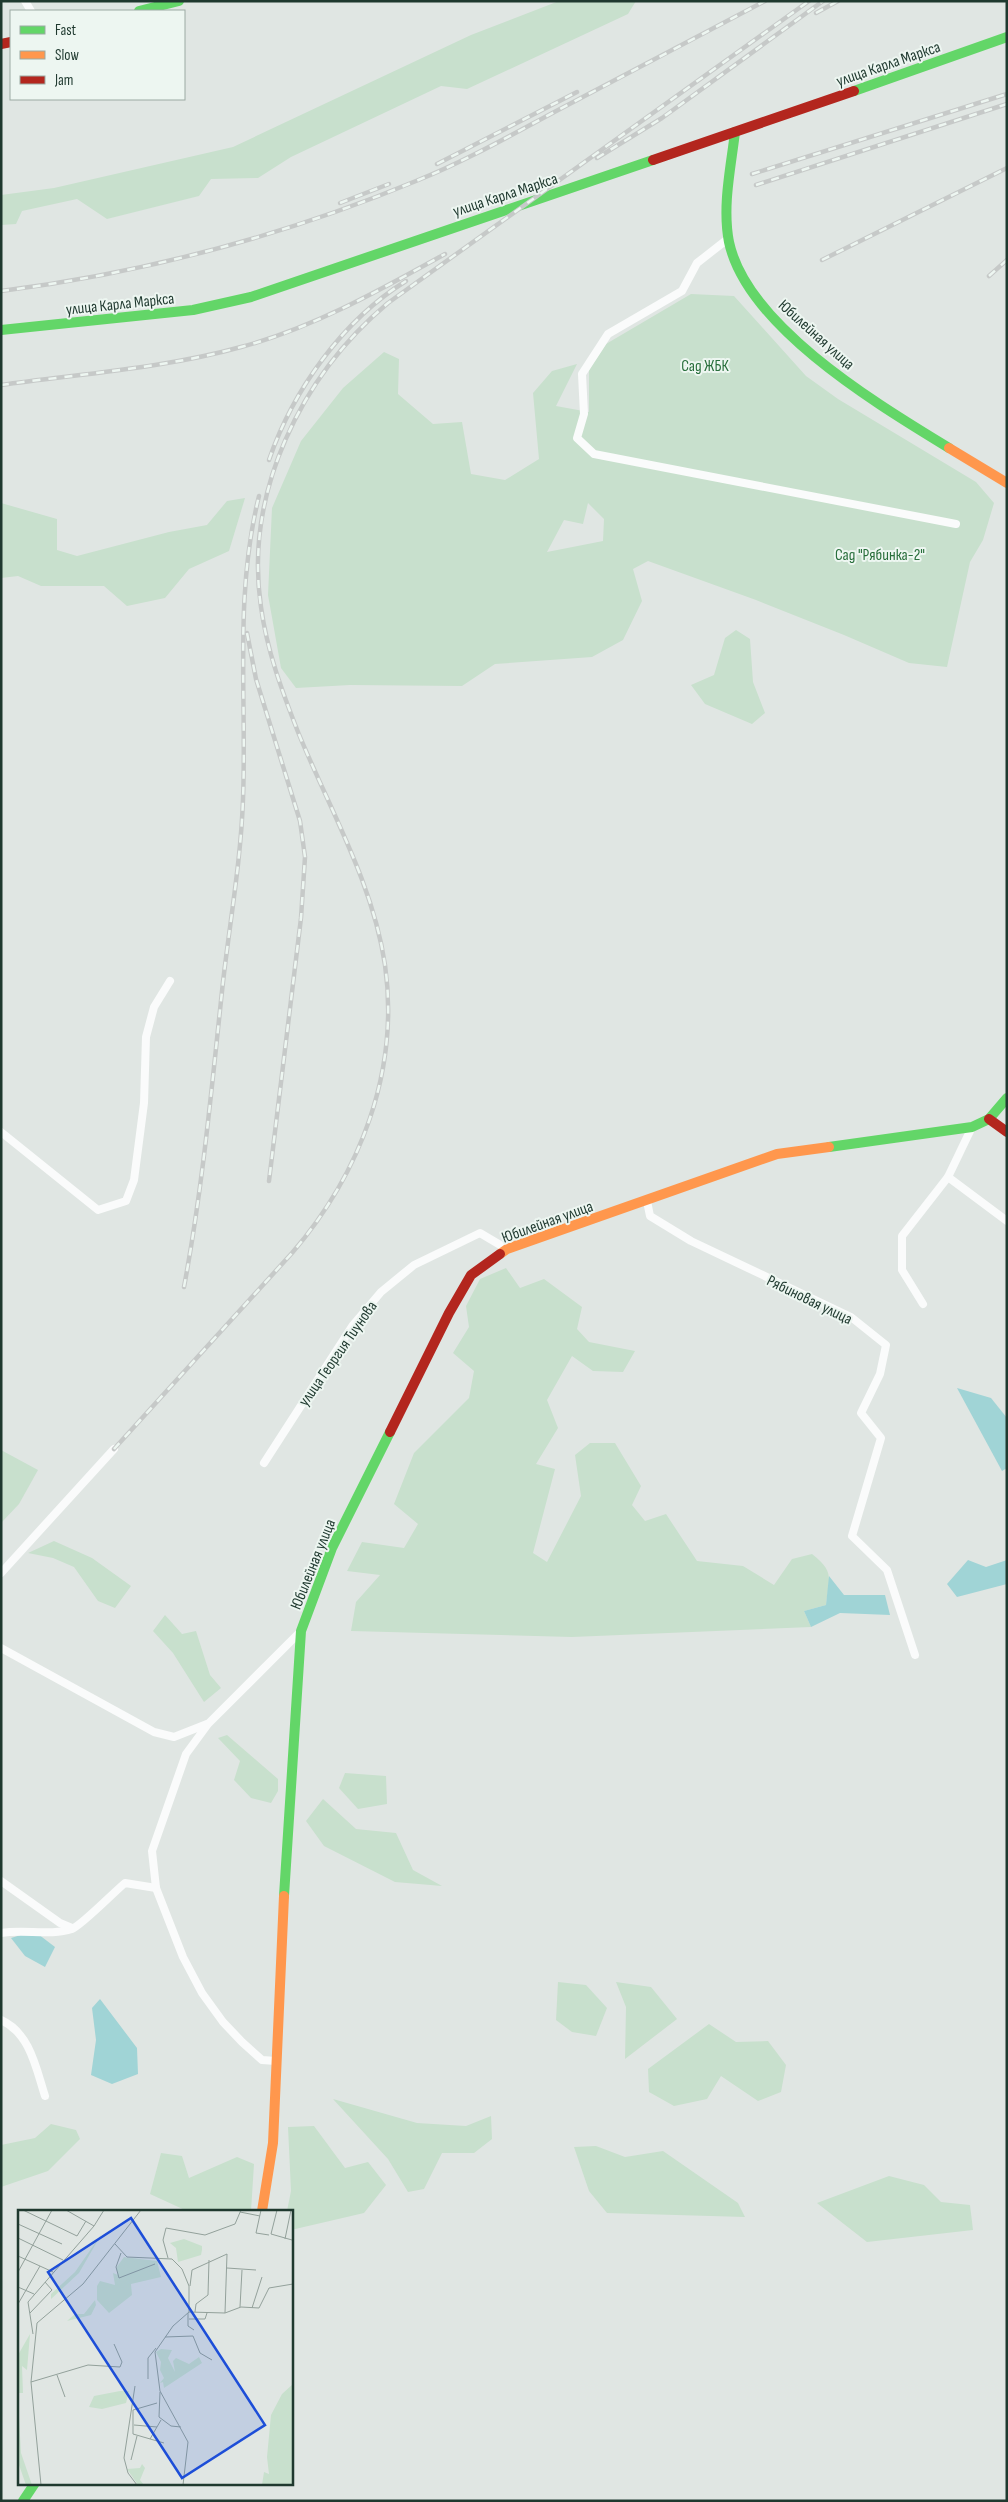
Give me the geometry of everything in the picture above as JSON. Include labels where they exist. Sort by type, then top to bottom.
[{"type":"street","points":[[143,10],[179,1]]},
{"type":"street","name":"улица Карла Маркса","points":[[1,330],[193,310],[243,299],[735,132],[1007,37]]},
{"type":"street","name":"Юбилейная улица","points":[[735,132],[729,238],[735,264],[763,305],[782,326],[828,368],[1007,483]]},
{"type":"street","points":[[729,238],[697,263],[682,290],[608,334],[582,374],[584,414],[577,438],[594,454],[956,524]]},
{"type":"street","points":[[1,1132],[98,1210],[126,1201],[134,1180],[144,1103],[146,1036],[154,1007],[170,981]]},
{"type":"street","name":"Юбилейная улица","points":[[262,2210],[272,2143],[301,1631],[332,1548],[449,1313],[471,1275],[507,1249],[777,1154],[972,1127],[989,1119],[1007,1098]]},
{"type":"street","points":[[989,1119],[1007,1132]]},
{"type":"street","points":[[923,1304],[902,1270],[902,1236],[948,1177],[972,1127]]},
{"type":"street","points":[[948,1177],[1007,1222]]},
{"type":"street","name":"Рябиновая улица","points":[[647,1201],[650,1216],[691,1241],[851,1317],[886,1345],[880,1374],[861,1413],[881,1438],[852,1536],[887,1570],[915,1655]]},
{"type":"street","name":"улица Георгия Тиунова","points":[[264,1463],[352,1325],[381,1292],[414,1265],[480,1233],[507,1249]]},
{"type":"street","points":[[1,1574],[114,1449]]},
{"type":"street","points":[[276,2062],[262,2060],[223,2022],[202,1993],[183,1957],[156,1888],[152,1852],[186,1754],[208,1724],[301,1631]]},
{"type":"street","points":[[1,1648],[154,1732],[174,1737],[208,1724]]},
{"type":"street","points":[[1,1881],[60,1923],[73,1928]]},
{"type":"street","points":[[1,1933],[18,1930],[56,1931],[73,1928],[125,1883],[156,1888]]},
{"type":"street","points":[[1,2020],[17,2031],[27,2043],[45,2096]]},
{"type":"street","points":[[23,2501],[34,2484]]},
{"type":"green space","points":[[559,1],[636,1],[628,14],[467,89],[441,86],[291,157],[258,178],[211,179],[199,196],[107,219],[77,199],[22,211],[16,224],[1,225],[1,195],[54,188],[233,147],[471,35]]},
{"type":"green space","points":[[691,294],[734,296],[806,376],[838,399],[976,482],[994,503],[983,540],[970,562],[947,667],[909,663],[756,600],[648,561],[633,569],[642,601],[623,640],[592,657],[495,664],[462,686],[350,685],[296,688],[281,668],[268,595],[272,508],[301,441],[343,388],[384,352],[399,359],[398,394],[433,424],[462,422],[471,474],[505,480],[539,459],[533,393],[552,371],[577,364],[556,406],[589,412],[589,370],[606,344]],"holes":[[[588,503],[604,519],[603,541],[547,552],[564,520],[583,524]]]},
{"type":"green space","points":[[245,498],[229,551],[189,569],[165,598],[127,606],[104,586],[41,586],[18,576],[1,578],[1,503],[57,519],[57,550],[77,556],[169,532],[207,525],[227,501]]},
{"type":"green space","points":[[736,630],[750,639],[753,682],[765,713],[752,724],[705,704],[691,685],[714,675],[725,638]]},
{"type":"green space","points":[[506,1268],[520,1288],[544,1279],[582,1307],[577,1329],[589,1342],[635,1351],[623,1372],[593,1371],[572,1356],[547,1400],[558,1428],[536,1464],[555,1469],[533,1553],[547,1562],[581,1496],[575,1455],[590,1443],[615,1443],[641,1486],[632,1505],[645,1521],[666,1514],[697,1561],[743,1566],[774,1585],[792,1559],[812,1554],[819,1560],[827,1571],[829,1582],[826,1605],[804,1611],[811,1627],[572,1637],[351,1631],[356,1602],[380,1575],[347,1571],[362,1542],[404,1548],[418,1524],[394,1504],[414,1453],[469,1398],[474,1371],[453,1353],[469,1327],[466,1306],[480,1279]]},
{"type":"green space","points":[[1,1450],[38,1470],[19,1504],[1,1523]]},
{"type":"green space","points":[[54,1541],[92,1558],[131,1586],[115,1608],[98,1601],[74,1567],[53,1558],[28,1553]]},
{"type":"green space","points":[[165,1615],[182,1634],[196,1631],[210,1675],[221,1688],[204,1702],[173,1653],[153,1631]]},
{"type":"green space","points":[[227,1735],[278,1779],[278,1791],[271,1803],[251,1798],[234,1780],[240,1761],[218,1738]]},
{"type":"green space","points":[[345,1773],[386,1776],[387,1804],[358,1809],[339,1788]]},
{"type":"green space","points":[[323,1799],[356,1829],[396,1833],[413,1870],[442,1886],[395,1882],[324,1846],[306,1821]]},
{"type":"green space","points":[[558,1982],[586,1985],[607,2008],[596,2036],[572,2032],[556,2020]]},
{"type":"green space","points":[[616,1982],[651,1987],[677,2019],[625,2059],[626,2007]]},
{"type":"green space","points":[[709,2024],[736,2042],[768,2041],[786,2065],[781,2092],[758,2101],[721,2076],[707,2099],[674,2106],[649,2092],[648,2069]]},
{"type":"green space","points":[[333,2099],[417,2123],[466,2126],[491,2116],[492,2139],[474,2153],[442,2153],[424,2189],[408,2192],[388,2159]]},
{"type":"green space","points":[[51,2124],[76,2130],[80,2139],[48,2171],[1,2187],[1,2145],[35,2138]]},
{"type":"green space","points":[[314,2126],[345,2168],[368,2162],[386,2185],[364,2213],[292,2230],[292,2210],[287,2210],[291,2191],[288,2127]]},
{"type":"green space","points":[[596,2146],[625,2157],[663,2151],[738,2203],[745,2217],[607,2213],[589,2191],[574,2147]]},
{"type":"green space","points":[[161,2153],[182,2156],[189,2178],[237,2157],[254,2164],[251,2210],[185,2210],[150,2194]]},
{"type":"green space","points":[[889,2176],[924,2185],[941,2202],[970,2205],[973,2230],[867,2242],[817,2203]]},
{"type":"water","points":[[957,1388],[991,1398],[1007,1418],[1007,1468],[1002,1471]]},
{"type":"water","points":[[968,1560],[986,1567],[1007,1560],[1007,1584],[957,1597],[947,1584]]},
{"type":"water","points":[[829,1576],[844,1595],[885,1595],[890,1615],[840,1613],[811,1627],[804,1611],[826,1605]]},
{"type":"water","points":[[34,1931],[55,1947],[45,1967],[25,1956],[11,1938]]},
{"type":"water","points":[[100,1999],[137,2048],[138,2074],[112,2084],[91,2075],[96,2040],[92,2008]]},
{"type":"railway","points":[[1,291],[107,274],[160,263],[264,235],[366,201],[471,156],[765,1]]},
{"type":"railway","points":[[114,1449],[292,1253],[316,1222],[337,1190],[355,1155],[370,1119],[380,1082],[386,1044],[388,1005],[385,965],[379,935],[371,905],[349,846],[286,701],[271,655],[261,607],[258,564],[261,522],[271,480],[286,440],[305,401],[329,365],[357,332],[388,303],[809,1]]},
{"type":"railway","points":[[597,158],[662,118],[823,1]]},
{"type":"railway","points":[[816,13],[838,1]]},
{"type":"railway","points":[[437,164],[577,92]]},
{"type":"railway","points":[[752,174],[1007,94]]},
{"type":"railway","points":[[756,185],[1007,104]]},
{"type":"railway","points":[[822,260],[1007,168]]},
{"type":"railway","points":[[340,203],[389,184]]},
{"type":"railway","points":[[1,385],[122,370],[183,360],[241,347],[294,330],[320,319],[445,254]]},
{"type":"railway","points":[[989,276],[1007,260]]},
{"type":"railway","points":[[269,460],[292,408],[306,383],[323,359],[341,336],[361,316],[406,281]]},
{"type":"railway","points":[[184,1287],[202,1173],[240,845],[244,761],[244,609],[251,534],[259,496]]},
{"type":"railway","points":[[247,633],[256,679],[300,821],[305,857],[301,918],[269,1181]]},
{"type":"traffic: fast","points":[[143,10],[179,1]]},
{"type":"traffic: fast","points":[[854,91],[1007,37]]},
{"type":"traffic: fast","points":[[735,132],[729,173],[726,215],[729,242],[741,273],[761,304],[788,333],[820,361],[888,410],[949,448]]},
{"type":"traffic: fast","points":[[1,330],[193,310],[251,297],[653,160]]},
{"type":"traffic: fast","points":[[829,1147],[972,1127],[989,1119],[1007,1098]]},
{"type":"traffic: fast","points":[[284,1896],[301,1631],[332,1548],[390,1432]]},
{"type":"traffic: fast","points":[[23,2501],[34,2484]]},
{"type":"traffic: slow","points":[[949,448],[1007,483]]},
{"type":"traffic: slow","points":[[500,1254],[507,1249],[777,1154],[829,1147]]},
{"type":"traffic: slow","points":[[262,2210],[273,2143],[284,1896]]},
{"type":"traffic: jam","points":[[1,44],[10,42]]},
{"type":"traffic: jam","points":[[653,160],[854,91]]},
{"type":"traffic: jam","points":[[989,1119],[1007,1132]]},
{"type":"traffic: jam","points":[[390,1432],[449,1313],[471,1275],[500,1254]]},
{"type":"park label","name":"Сад ЖБК","points":[[705,365]]},
{"type":"park label","name":"Сад \"Рябинка-2\"","points":[[880,554]]}]
